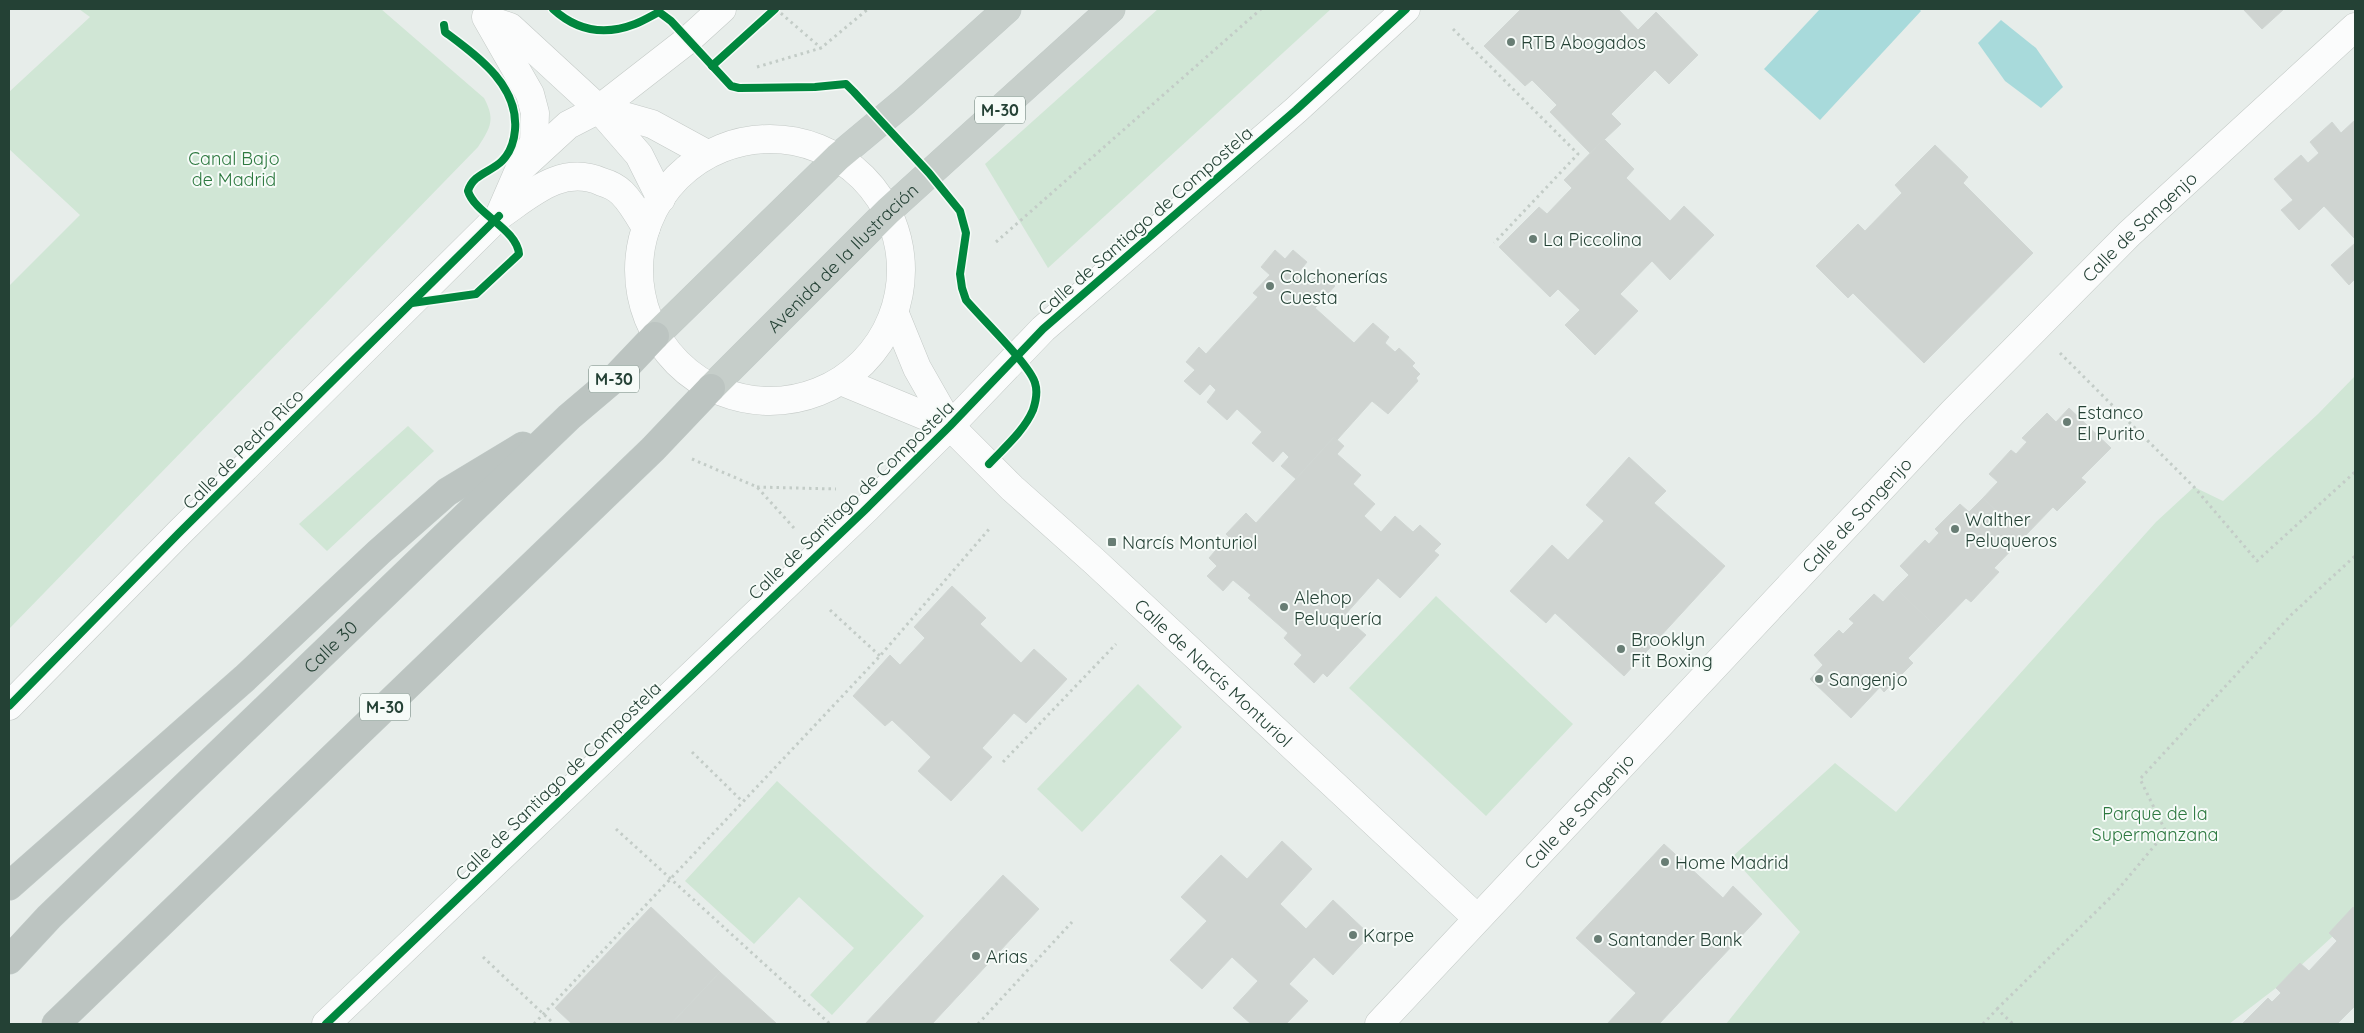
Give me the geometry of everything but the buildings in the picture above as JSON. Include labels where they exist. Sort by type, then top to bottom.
[{"type":"highway","name":"M-30","points":[[655,336],[838,157],[905,102],[1007,9]]},
{"type":"highway","name":"Avenida de la Ilustración","points":[[711,388],[888,211],[1111,9]]},
{"type":"highway","name":"Calle 30","points":[[9,960],[49,917],[568,417],[615,378],[655,336]]},
{"type":"highway","name":"M-30","points":[[56,1024],[653,449],[711,388]]},
{"type":"highway","points":[[9,886],[245,678],[379,552],[447,492],[568,417]]},
{"type":"highway","points":[[9,953],[49,917]]},
{"type":"street","name":"Calle de Pedro Rico","points":[[499,216],[519,170],[568,125],[599,109],[689,38],[722,9]]},
{"type":"street","name":"Calle de Santiago de Compostela","points":[[326,1024],[867,508],[950,426],[1043,329],[1296,110],[1406,9]]},
{"type":"street","points":[[484,14],[510,27],[599,109],[639,156],[661,199]]},
{"type":"street","points":[[484,14],[530,94],[536,113],[534,142],[519,170]]},
{"type":"street","name":"Calle de Sangenjo","points":[[1379,1024],[1953,412],[2035,328],[2129,234],[2355,28]]},
{"type":"street","points":[[599,109],[652,124],[707,154]]},
{"type":"street","points":[[750,140],[795,141],[838,157],[869,183],[888,211],[900,250],[902,284],[895,314],[873,349],[842,381],[800,398],[754,401],[711,388],[679,366],[655,336],[640,298],[646,228],[661,199],[707,154],[750,140]]},
{"type":"street","name":"Calle de Pedro Rico","points":[[9,706],[179,533],[499,216],[541,188],[560,178],[578,175],[590,176],[621,192],[646,228]]},
{"type":"street","name":"Calle de Narcís Monturiol","points":[[895,314],[918,368],[950,426],[1012,488],[1094,560],[1477,918]]},
{"type":"street","name":"Calle de Narcís Monturiol","points":[[842,381],[950,426]]},
{"type":"path","points":[[757,68],[821,48],[868,9]]},
{"type":"path","points":[[996,242],[1260,9]]},
{"type":"path","points":[[774,10],[821,48]]},
{"type":"path","points":[[1453,29],[1578,154],[1494,243]]},
{"type":"path","points":[[2035,328],[2194,487],[2257,561],[2355,472]]},
{"type":"path","points":[[689,456],[693,460],[756,487],[838,489]]},
{"type":"path","points":[[756,487],[797,531]]},
{"type":"path","points":[[534,1024],[880,656],[990,528]]},
{"type":"path","points":[[1983,1024],[2115,893],[2166,832],[2140,779],[2291,615],[2355,556]]},
{"type":"path","points":[[830,610],[880,656]]},
{"type":"path","points":[[1003,762],[1116,644]]},
{"type":"path","points":[[692,752],[743,802]]},
{"type":"path","points":[[616,829],[830,1024]]},
{"type":"path","points":[[978,1024],[1072,922]]},
{"type":"path","points":[[483,957],[554,1024]]},
{"type":"path","points":[[1997,1009],[2013,1024]]},
{"type":"green space","name":"Canal Bajo de Madrid","points":[[79,9],[381,9],[484,98],[491,118],[486,134],[478,147],[9,629],[9,286],[80,215],[9,149],[9,92],[90,17]]},
{"type":"green space","points":[[1158,9],[1331,9],[1048,268],[985,164]]},
{"type":"green space","name":"Parque de la Supermanzana","points":[[2355,376],[2355,916],[2276,988],[2229,1024],[1726,1024],[1800,932],[1732,857],[1835,763],[1896,812],[2156,522],[2194,487],[2223,501],[2318,414]]},
{"type":"green space","points":[[408,426],[434,451],[327,551],[299,524]]},
{"type":"green space","points":[[1436,596],[1573,724],[1486,816],[1349,688]]},
{"type":"green space","points":[[1138,684],[1182,727],[1082,832],[1037,789]]},
{"type":"green space","points":[[777,781],[924,916],[832,1015],[810,995],[854,948],[799,897],[754,944],[685,881]]},
{"type":"water","points":[[1820,9],[1919,9],[1921,11],[1820,120],[1764,69]]},
{"type":"water","points":[[2001,20],[2036,48],[2063,87],[2041,108],[2005,81],[1978,43]]},
{"type":"cycle path","points":[[553,9],[581,27],[602,30],[624,28],[659,12],[671,21],[731,86],[739,88],[815,87],[846,84],[854,92],[929,173],[960,211],[966,233],[960,274],[966,300],[1015,354],[1035,383],[1036,400],[1029,418],[1013,439],[989,464]]},
{"type":"cycle path","points":[[712,66],[775,9]]},
{"type":"cycle path","points":[[326,1024],[867,508],[950,426],[1043,329],[1296,110],[1406,9]]},
{"type":"cycle path","points":[[412,303],[476,294],[519,254],[517,245],[511,237],[479,207],[468,191],[470,185],[478,177],[498,165],[505,158],[513,143],[515,130],[514,114],[510,99],[494,73],[445,32],[444,25]]},
{"type":"cycle path","points":[[9,706],[179,533],[499,216]]},
{"type":"place","name":"RTB Abogados","points":[[1511,42]]},
{"type":"place","name":"La Piccolina","points":[[1533,239]]},
{"type":"place","name":"Colchonerías Cuesta","points":[[1270,286]]},
{"type":"place","name":"Estanco El Purito","points":[[2067,422]]},
{"type":"place","name":"Walther Peluqueros","points":[[1955,529]]},
{"type":"place","name":"Narcís Monturiol","points":[[1112,542]]},
{"type":"place","name":"Alehop Peluquería","points":[[1284,607]]},
{"type":"place","name":"Brooklyn Fit Boxing","points":[[1621,649]]},
{"type":"place","name":"Sangenjo","points":[[1819,679]]},
{"type":"place","name":"Home Madrid","points":[[1665,862]]},
{"type":"place","name":"Karpe","points":[[1353,935]]},
{"type":"place","name":"Santander Bank","points":[[1598,939]]},
{"type":"place","name":"Arias","points":[[976,956]]}]
